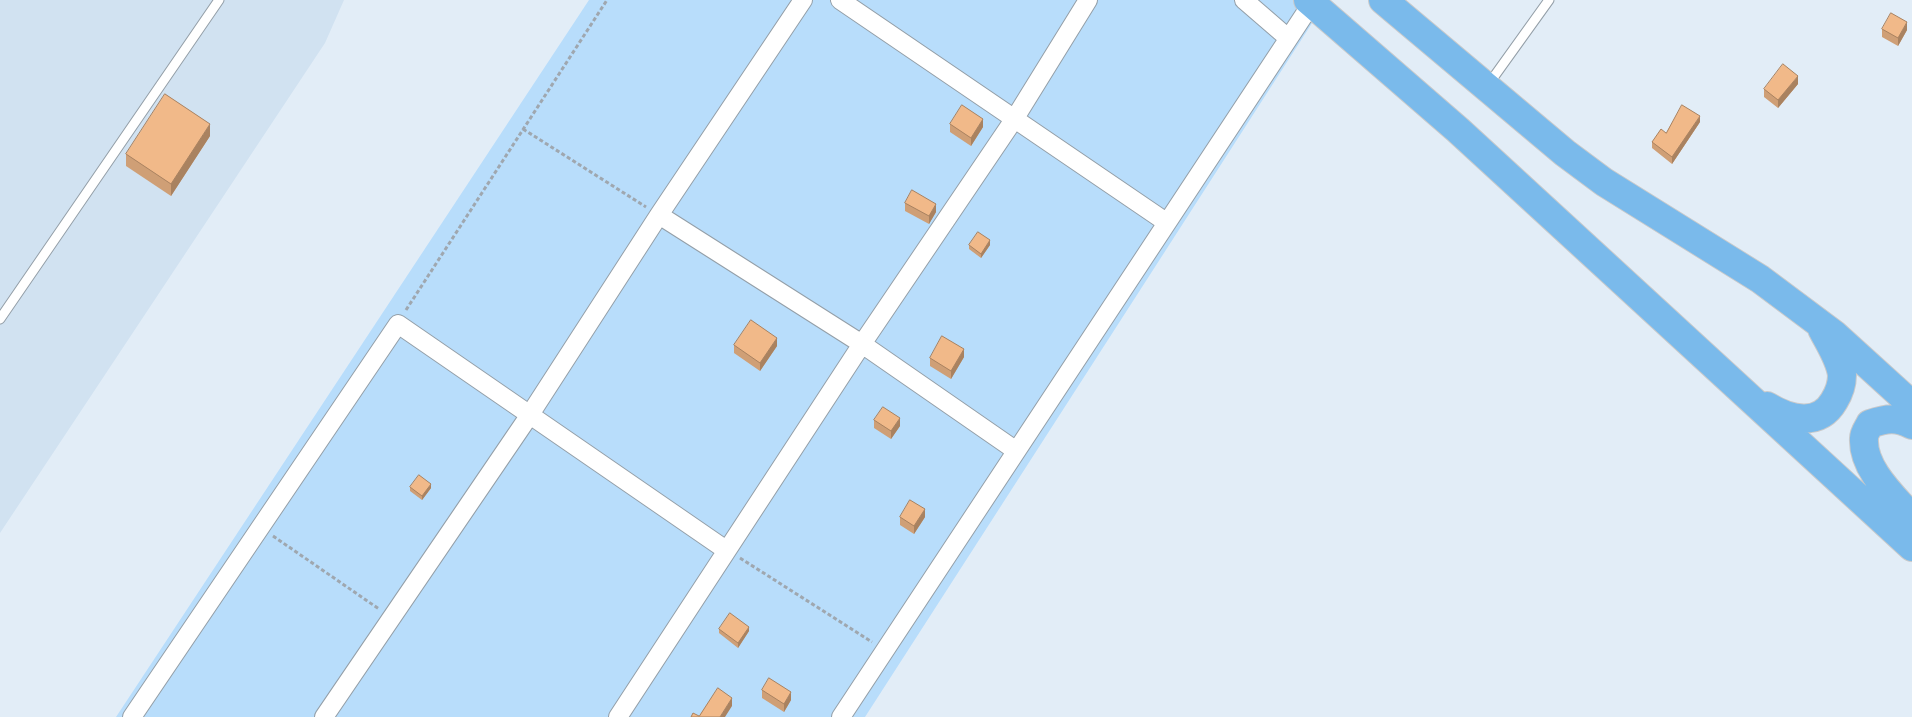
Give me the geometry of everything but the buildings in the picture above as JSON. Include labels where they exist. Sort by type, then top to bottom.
[{"type":"highway","points":[[1382,0],[1565,153],[1604,182],[1760,279],[1836,335],[1912,405]]},
{"type":"highway","points":[[1310,2],[1458,130],[1912,547]]},
{"type":"highway","points":[[1743,391],[1776,411],[1797,419],[1812,419],[1829,410],[1840,392],[1842,375],[1838,359],[1818,322]]},
{"type":"highway","points":[[1912,425],[1899,418],[1884,419],[1870,424],[1864,436],[1866,454],[1881,482],[1912,518]]},
{"type":"street","points":[[324,717],[529,416],[803,0]]},
{"type":"street","points":[[840,0],[1016,118],[1166,222]]},
{"type":"street","points":[[618,717],[862,344],[1016,118],[1088,0]]},
{"type":"street","points":[[1244,0],[1288,38]]},
{"type":"street","points":[[841,717],[1310,2]]},
{"type":"street","points":[[659,216],[862,344],[1015,450]]},
{"type":"street","points":[[132,717],[398,324],[726,550]]},
{"type":"lane","points":[[0,319],[219,0]]},
{"type":"lane","points":[[1486,87],[1549,0]]},
{"type":"path","points":[[398,324],[607,0]]},
{"type":"path","points":[[523,129],[659,216]]},
{"type":"path","points":[[260,527],[392,617]]},
{"type":"path","points":[[726,550],[885,650]]},
{"type":"shaded area","points":[[0,0],[344,0],[325,43],[0,533]]},
{"type":"shaded area","points":[[589,0],[1296,0],[1316,17],[865,717],[116,717]]}]
